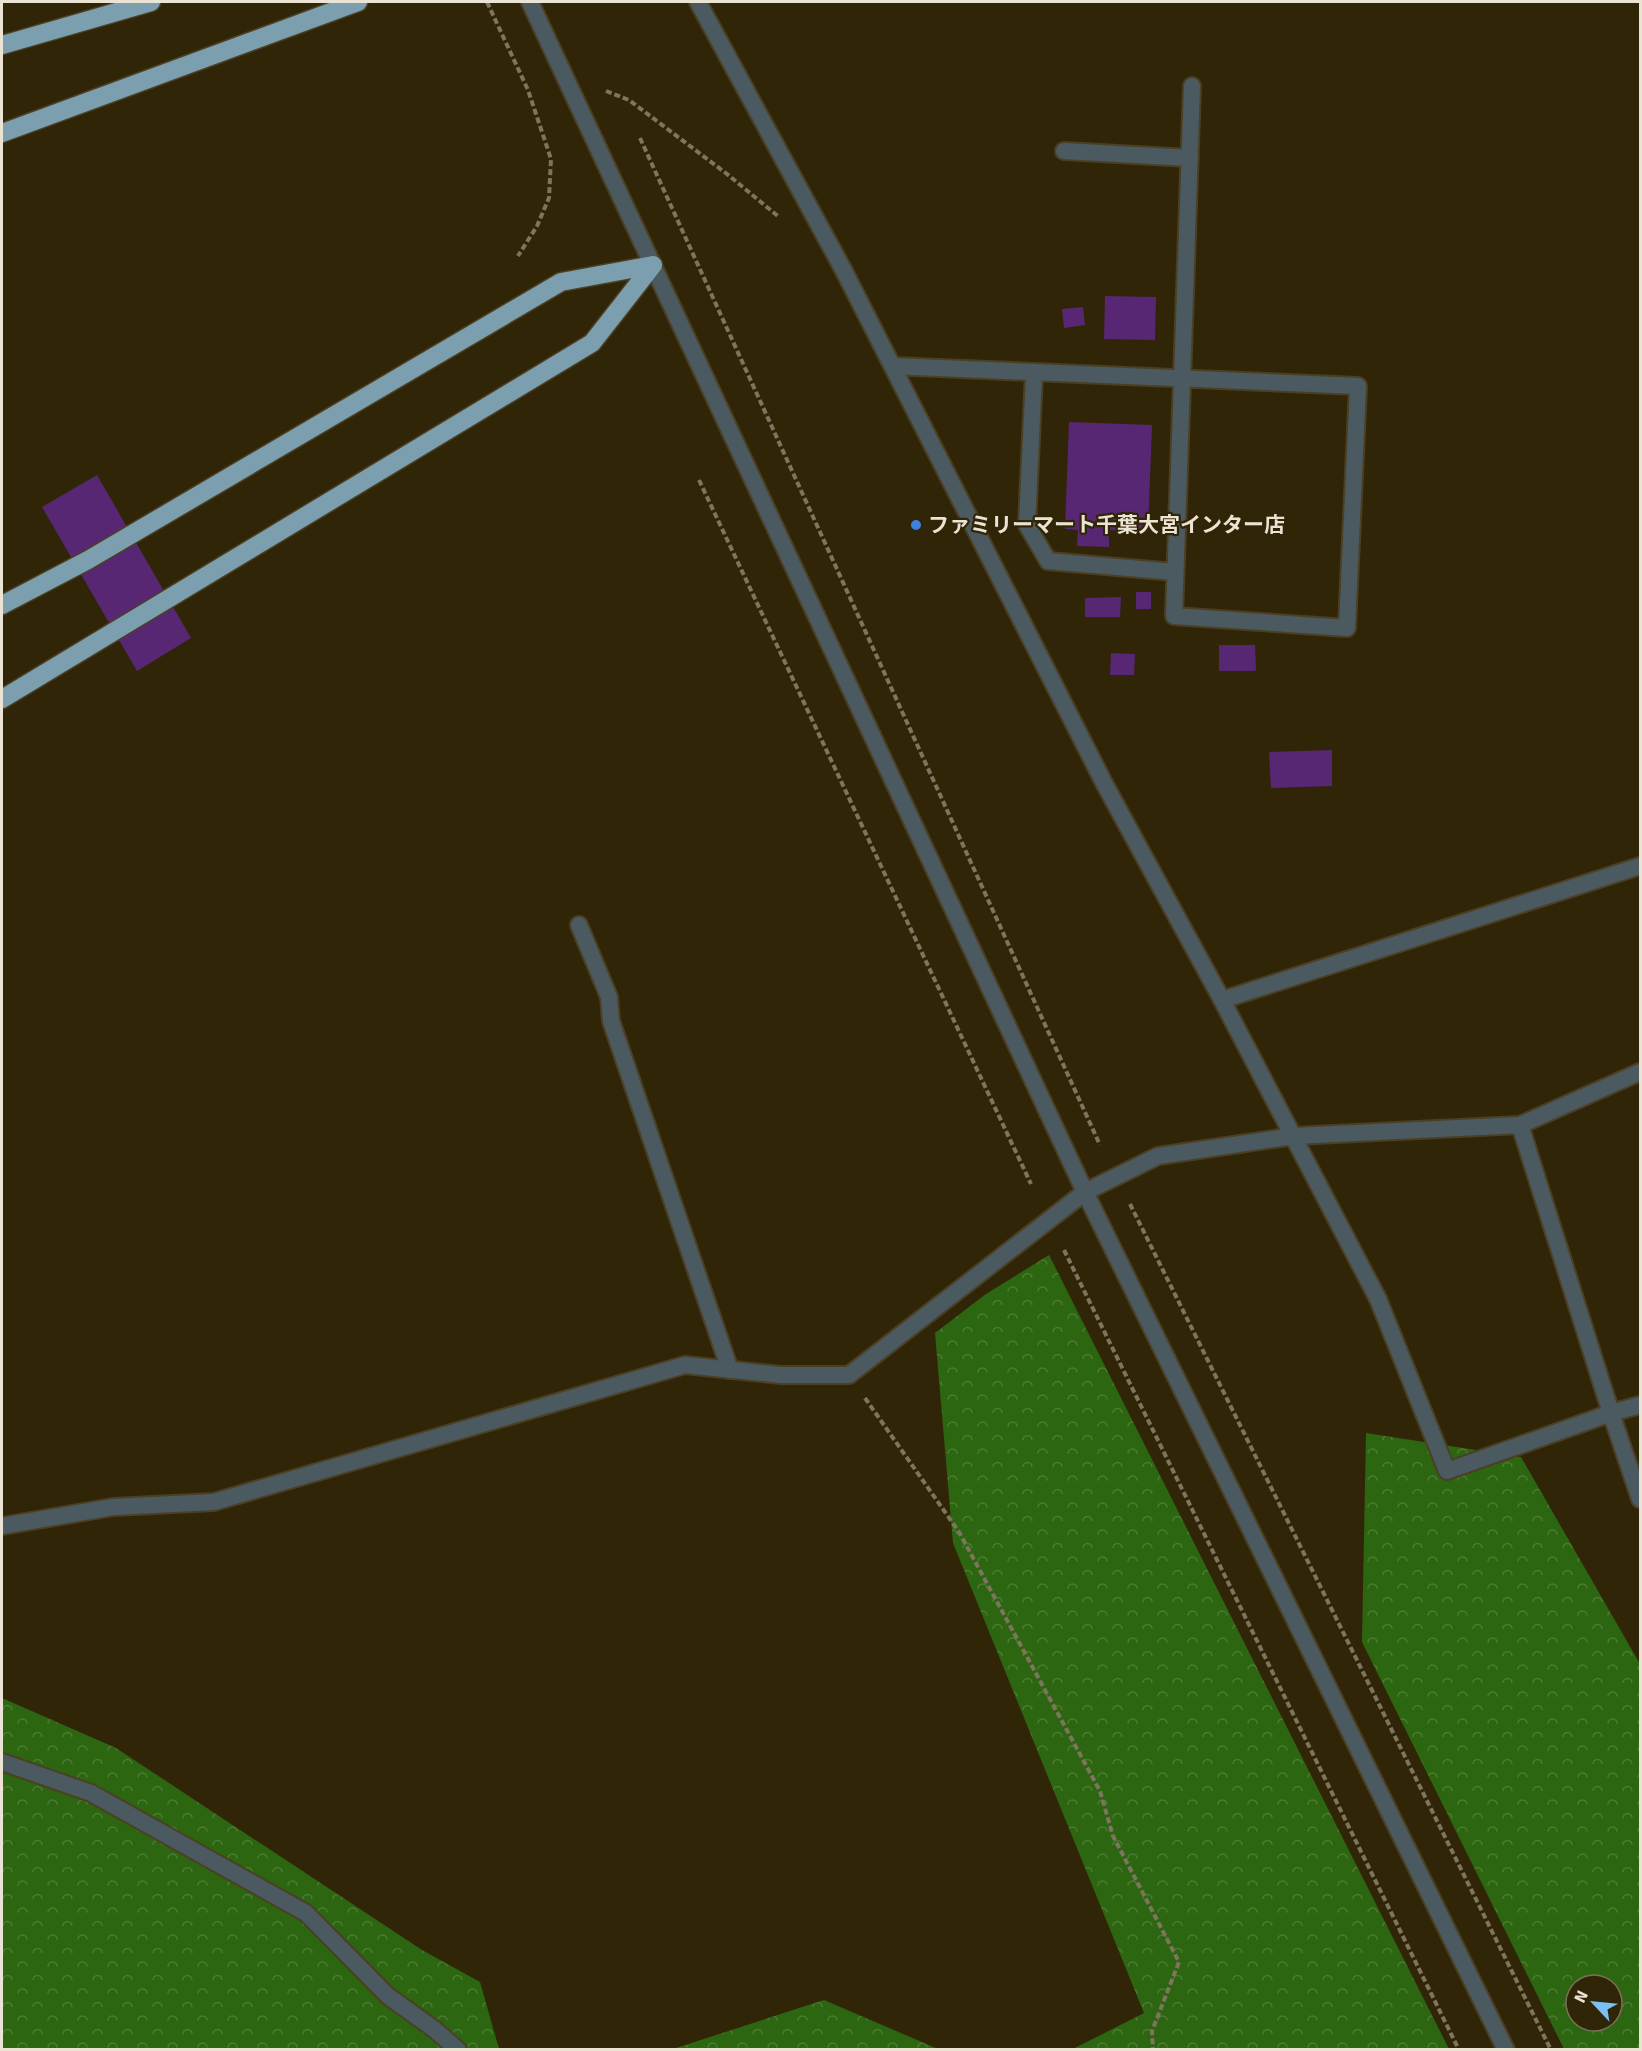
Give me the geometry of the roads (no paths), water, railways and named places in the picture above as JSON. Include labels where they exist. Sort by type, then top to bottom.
[{"type":"highway","points":[[2,45],[151,2]]},
{"type":"highway","points":[[2,133],[358,2]]},
{"type":"highway","points":[[2,605],[88,560],[561,282],[653,265]]},
{"type":"highway","points":[[2,699],[592,343],[653,265]]},
{"type":"street","points":[[530,2],[1085,1192],[1506,2049]]},
{"type":"street","points":[[698,2],[844,271],[1104,783],[1222,1000],[1378,1299],[1447,1471],[1611,1413],[1641,1405]]},
{"type":"street","points":[[893,366],[1182,379],[1358,386],[1347,628],[1174,616],[1175,572],[1182,379],[1190,158],[1192,86]]},
{"type":"street","points":[[1064,151],[1190,158]]},
{"type":"street","points":[[1034,372],[1027,525],[1048,561],[1175,572]]},
{"type":"street","points":[[1222,1000],[1641,866]]},
{"type":"street","points":[[579,925],[609,997],[611,1021],[730,1370]]},
{"type":"street","points":[[2,1526],[113,1507],[214,1502],[686,1365],[781,1375],[849,1376],[1085,1192],[1158,1156],[1294,1136],[1520,1125],[1641,1072]]},
{"type":"street","points":[[1520,1125],[1611,1413],[1641,1499]]},
{"type":"street","points":[[2,1762],[91,1793],[306,1913],[388,1996],[458,2049]]},
{"type":"place","name":"ファミリーマート千葉大宮インター店","points":[[916,525]]}]
